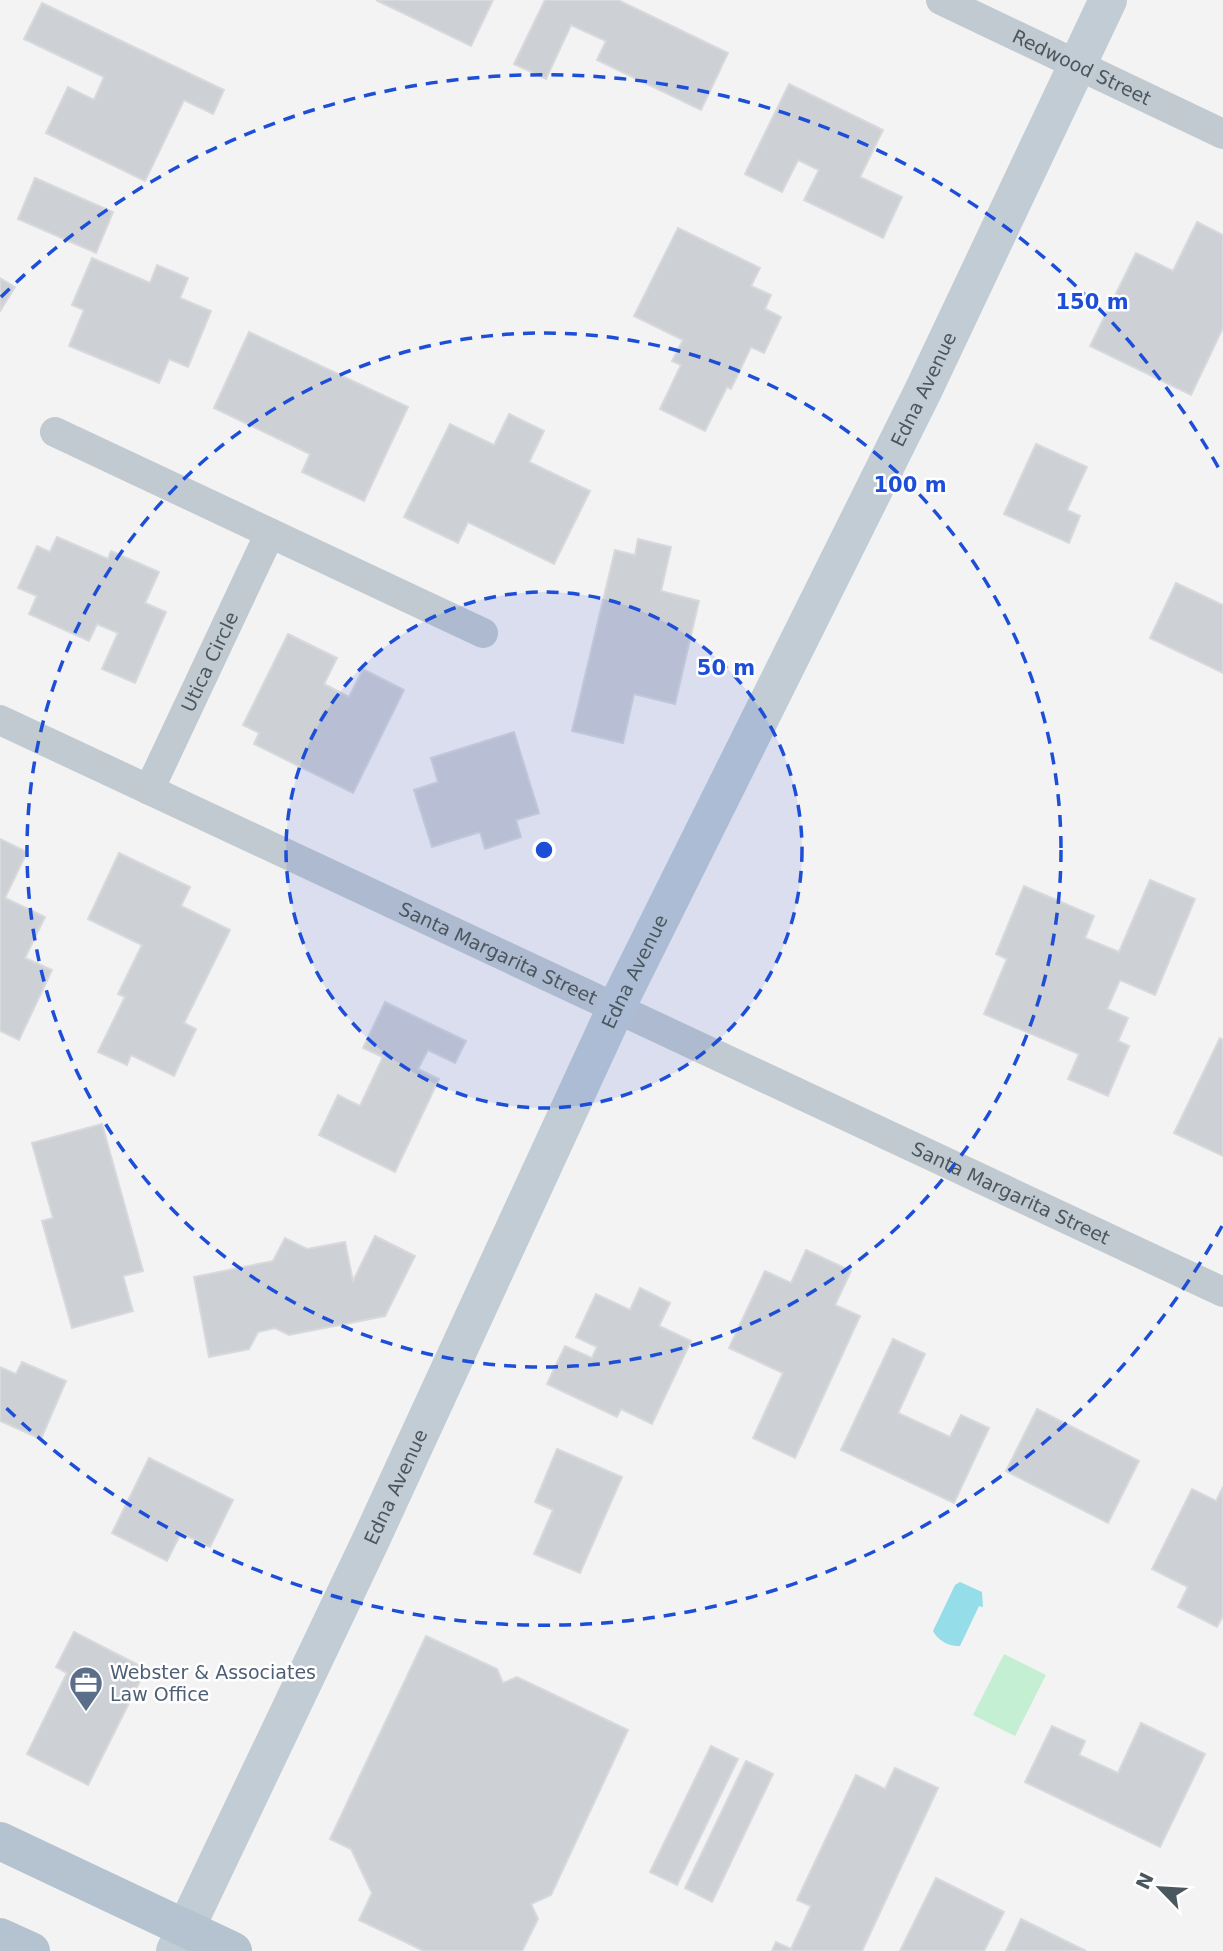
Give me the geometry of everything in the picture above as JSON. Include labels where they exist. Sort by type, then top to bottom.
[{"type":"main road","points":[[0,1841],[180,1940],[233,1951]]},
{"type":"main road","points":[[0,1937],[31,1951]]},
{"type":"street","name":"Redwood Street","points":[[941,0],[1223,134]]},
{"type":"street","name":"Edna Avenue","points":[[180,1940],[370,1542],[615,1010],[923,391],[1108,0]]},
{"type":"street","points":[[55,432],[483,633]]},
{"type":"street","name":"Utica Circle","points":[[149,790],[270,533]]},
{"type":"street","name":"Santa Margarita Street","points":[[0,720],[615,1010],[1223,1292]]},
{"type":"green space","points":[[1004,1654],[1046,1675],[1015,1736],[973,1715]]},
{"type":"water","points":[[960,1582],[982,1592],[983,1607],[979,1606],[960,1646],[956,1646],[941,1640],[933,1631],[955,1585]]},
{"type":"building","points":[[376,0],[493,0],[471,46]]},
{"type":"building","points":[[545,0],[618,0],[728,53],[701,110],[597,60],[606,41],[571,25],[546,79],[514,64]]},
{"type":"building","points":[[42,3],[224,90],[213,114],[184,100],[145,181],[46,133],[68,87],[94,100],[104,77],[24,39]]},
{"type":"building","points":[[789,84],[883,130],[860,177],[902,197],[883,238],[804,200],[819,170],[798,160],[782,192],[745,174]]},
{"type":"building","points":[[35,178],[113,212],[96,253],[18,219]]},
{"type":"building","points":[[1197,222],[1223,235],[1223,328],[1191,395],[1090,346],[1136,253],[1173,271]]},
{"type":"building","points":[[678,228],[760,268],[751,286],[771,295],[765,309],[781,317],[764,353],[751,347],[731,389],[727,387],[705,431],[660,409],[681,365],[672,361],[683,340],[634,316]]},
{"type":"building","points":[[92,258],[150,283],[157,265],[188,278],[180,298],[211,311],[188,367],[169,359],[159,383],[69,346],[84,310],[72,305]]},
{"type":"building","points":[[0,278],[15,287],[0,311]]},
{"type":"building","points":[[249,332],[408,407],[364,501],[302,472],[310,454],[214,408]]},
{"type":"building","points":[[509,414],[544,431],[529,462],[590,491],[554,564],[468,522],[458,543],[404,517],[450,424],[494,445]]},
{"type":"building","points":[[1036,444],[1087,467],[1067,510],[1080,516],[1069,543],[1004,514]]},
{"type":"building","points":[[57,537],[108,559],[111,551],[159,572],[145,603],[166,612],[135,683],[102,669],[118,633],[97,624],[89,641],[29,614],[37,596],[18,588],[37,546],[50,552]]},
{"type":"building","points":[[638,539],[671,547],[661,591],[699,601],[675,704],[634,694],[623,743],[572,731],[615,550],[635,555]]},
{"type":"building","points":[[1176,583],[1223,605],[1223,673],[1150,638]]},
{"type":"building","points":[[288,634],[337,658],[324,684],[349,697],[363,669],[404,690],[353,793],[254,744],[259,733],[243,725]]},
{"type":"building","points":[[514,732],[539,813],[516,820],[521,837],[485,849],[480,832],[432,847],[414,790],[438,782],[431,758]]},
{"type":"building","points":[[0,839],[27,852],[5,898],[45,917],[25,958],[52,970],[19,1040],[0,1031]]},
{"type":"building","points":[[119,853],[190,887],[181,906],[230,930],[184,1023],[196,1029],[174,1076],[131,1055],[127,1065],[98,1052],[125,997],[118,994],[142,945],[88,919]]},
{"type":"building","points":[[1150,880],[1195,899],[1155,995],[1120,980],[1107,1009],[1128,1018],[1118,1041],[1129,1046],[1108,1096],[1068,1079],[1079,1054],[984,1014],[1007,959],[996,954],[1024,886],[1094,916],[1085,938],[1119,952]]},
{"type":"building","points":[[385,1002],[466,1041],[455,1063],[428,1050],[418,1069],[439,1079],[395,1172],[319,1135],[338,1095],[360,1106],[383,1057],[363,1048]]},
{"type":"building","points":[[1220,1038],[1223,1040],[1223,1156],[1174,1133]]},
{"type":"building","points":[[102,1124],[143,1271],[123,1276],[133,1311],[72,1328],[42,1221],[53,1218],[32,1143]]},
{"type":"building","points":[[375,1236],[415,1256],[385,1316],[289,1335],[275,1328],[258,1332],[249,1349],[209,1357],[194,1277],[273,1261],[285,1238],[307,1249],[345,1242],[353,1281]]},
{"type":"building","points":[[806,1250],[851,1271],[835,1305],[860,1316],[795,1458],[753,1438],[783,1373],[729,1348],[765,1271],[791,1283]]},
{"type":"building","points":[[640,1288],[670,1303],[659,1326],[691,1341],[652,1424],[621,1409],[617,1417],[547,1384],[565,1346],[592,1358],[597,1347],[576,1337],[596,1294],[630,1310]]},
{"type":"building","points":[[893,1339],[925,1354],[898,1413],[950,1437],[961,1415],[989,1428],[954,1503],[841,1450]]},
{"type":"building","points":[[22,1362],[66,1381],[41,1439],[0,1421],[0,1367],[16,1374]]},
{"type":"building","points":[[1037,1409],[1139,1461],[1108,1523],[1006,1471]]},
{"type":"building","points":[[557,1449],[622,1477],[580,1573],[534,1554],[553,1510],[535,1502]]},
{"type":"building","points":[[149,1458],[233,1500],[210,1547],[181,1533],[167,1561],[112,1533]]},
{"type":"building","points":[[1223,1487],[1223,1616],[1217,1627],[1178,1607],[1188,1587],[1152,1569],[1192,1489],[1216,1501]]},
{"type":"building","name":"Webster & Associates Law Office","points":[[74,1632],[146,1669],[88,1785],[27,1754],[67,1673],[56,1667]]},
{"type":"building","points":[[426,1636],[497,1669],[503,1683],[517,1677],[628,1730],[551,1895],[531,1904],[538,1919],[522,1951],[424,1951],[359,1920],[372,1893],[351,1849],[330,1839]]},
{"type":"building","points":[[1141,1723],[1205,1754],[1160,1847],[1025,1782],[1052,1726],[1085,1741],[1079,1755],[1118,1773]]},
{"type":"building","points":[[711,1746],[738,1759],[677,1885],[650,1872]]},
{"type":"building","points":[[746,1761],[773,1774],[712,1902],[685,1888]]},
{"type":"building","points":[[895,1768],[938,1788],[862,1951],[772,1951],[776,1942],[791,1949],[811,1906],[797,1900],[856,1775],[885,1789]]},
{"type":"building","points":[[936,1878],[1004,1912],[984,1951],[900,1951]]},
{"type":"building","points":[[1021,1919],[1086,1951],[1006,1951]]},
{"type":"place","name":"Webster & Associates Law Office","points":[[86,1713]]}]
